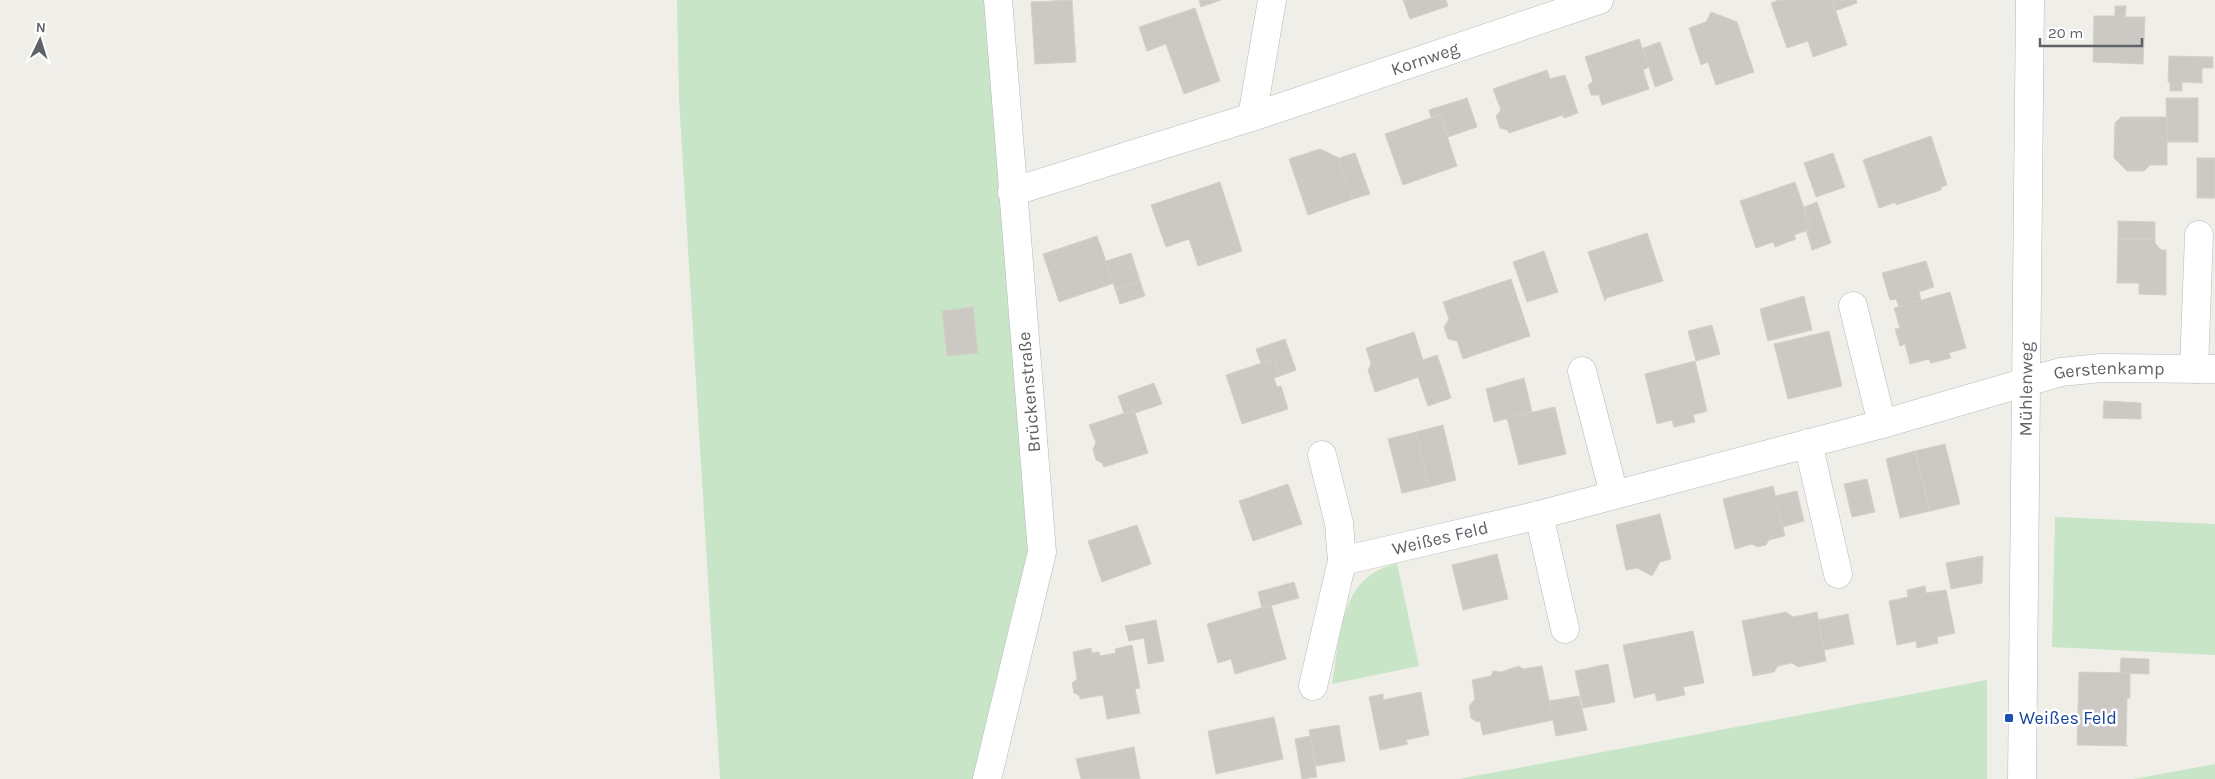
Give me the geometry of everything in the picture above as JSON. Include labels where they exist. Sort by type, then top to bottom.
[{"type":"street","name":"Brückenstraße","points":[[987,779],[1042,552],[998,0]]},
{"type":"street","points":[[1252,117],[1272,0]]},
{"type":"street","name":"Kornweg","points":[[1012,192],[1252,117],[1599,0]]},
{"type":"street","name":"Mühlenweg","points":[[2022,779],[2030,0]]},
{"type":"street","name":"Gerstenkamp","points":[[2026,384],[2062,372],[2101,368],[2205,369],[2199,235]]},
{"type":"street","points":[[1853,306],[1882,424]]},
{"type":"street","points":[[1582,371],[1614,494]]},
{"type":"street","name":"Weißes Feld","points":[[1342,561],[1538,515],[2026,384]]},
{"type":"street","points":[[1808,443],[1838,574]]},
{"type":"street","points":[[1313,686],[1342,561],[1339,523],[1322,455]]},
{"type":"street","points":[[1538,515],[1565,629]]},
{"type":"green space","points":[[677,0],[989,0],[1035,549],[978,779],[720,779],[679,99]]},
{"type":"green space","points":[[2055,517],[2215,524],[2215,655],[2052,647]]},
{"type":"green space","points":[[1397,563],[1419,666],[1332,684],[1342,623],[1353,595],[1361,583],[1372,574]]},
{"type":"green space","points":[[1987,680],[1987,779],[1459,779]]},
{"type":"green space","points":[[2215,764],[2215,779],[2134,779]]},
{"type":"building","points":[[1072,0],[1076,62],[1035,64],[1031,2]]},
{"type":"building","points":[[1199,0],[1221,0],[1201,7]]},
{"type":"building","points":[[1403,0],[1446,0],[1448,6],[1410,19]]},
{"type":"building","points":[[1779,0],[1832,0],[1847,45],[1813,57],[1808,41],[1787,48],[1771,3]]},
{"type":"building","points":[[1832,0],[1856,0],[1857,3],[1835,11]]},
{"type":"building","points":[[2115,6],[2126,6],[2125,17],[2145,17],[2143,64],[2093,62],[2094,16],[2115,16]]},
{"type":"building","points":[[1195,8],[1220,81],[1184,94],[1166,44],[1147,51],[1139,27]]},
{"type":"building","points":[[1711,12],[1737,22],[1754,72],[1716,85],[1708,62],[1701,65],[1689,28],[1706,22]]},
{"type":"building","points":[[1639,39],[1649,67],[1643,70],[1649,89],[1602,105],[1599,95],[1591,95],[1588,85],[1593,81],[1585,57]]},
{"type":"building","points":[[1660,42],[1673,80],[1655,87],[1643,48]]},
{"type":"building","points":[[2169,56],[2213,57],[2213,68],[2202,68],[2202,83],[2182,82],[2182,91],[2170,91],[2170,82],[2168,82]]},
{"type":"building","points":[[1547,70],[1563,115],[1509,133],[1507,130],[1500,128],[1496,116],[1501,110],[1493,89]]},
{"type":"building","points":[[1565,75],[1578,113],[1564,118],[1550,79]]},
{"type":"building","points":[[1467,98],[1477,127],[1448,137],[1440,115],[1431,117],[1429,110]]},
{"type":"building","points":[[2166,98],[2198,98],[2198,142],[2167,142]]},
{"type":"building","points":[[1440,115],[1457,166],[1403,185],[1385,134]]},
{"type":"building","points":[[2121,117],[2167,117],[2167,165],[2150,165],[2144,171],[2127,171],[2114,158],[2115,123]]},
{"type":"building","points":[[1931,136],[1947,185],[1941,187],[1941,190],[1896,205],[1896,202],[1879,208],[1863,160]]},
{"type":"building","points":[[1320,149],[1339,158],[1353,199],[1308,215],[1289,159]]},
{"type":"building","points":[[1355,153],[1370,194],[1353,199],[1339,158]]},
{"type":"building","points":[[1833,153],[1845,187],[1816,197],[1804,163]]},
{"type":"building","points":[[2197,158],[2215,158],[2215,198],[2197,198]]},
{"type":"building","points":[[1220,182],[1242,251],[1198,266],[1189,239],[1166,247],[1151,205]]},
{"type":"building","points":[[1795,182],[1811,229],[1794,235],[1796,239],[1775,247],[1773,242],[1756,248],[1740,201]]},
{"type":"building","points":[[1817,202],[1831,243],[1812,250],[1806,230],[1811,229],[1804,207]]},
{"type":"building","points":[[2118,221],[2155,222],[2155,239],[2118,239]]},
{"type":"building","points":[[1647,233],[1663,281],[1606,298],[1605,301],[1588,252]]},
{"type":"building","points":[[1097,236],[1114,283],[1059,302],[1043,254]]},
{"type":"building","points":[[2118,239],[2155,239],[2155,243],[2161,250],[2166,250],[2166,295],[2139,294],[2139,283],[2117,283]]},
{"type":"building","points":[[1544,251],[1558,292],[1527,302],[1513,262]]},
{"type":"building","points":[[1131,253],[1140,281],[1115,289],[1106,261]]},
{"type":"building","points":[[1926,261],[1934,287],[1919,292],[1921,300],[1899,307],[1896,299],[1890,300],[1882,273]]},
{"type":"building","points":[[1511,279],[1530,336],[1463,359],[1457,341],[1448,339],[1444,327],[1449,319],[1443,302]]},
{"type":"building","points":[[1140,281],[1145,296],[1120,304],[1115,289]]},
{"type":"building","points":[[1950,292],[1966,348],[1949,353],[1951,358],[1931,363],[1929,359],[1910,364],[1905,344],[1900,346],[1895,329],[1900,328],[1894,308]]},
{"type":"building","points":[[1804,296],[1812,330],[1768,341],[1760,309]]},
{"type":"building","points":[[973,307],[978,353],[947,356],[942,311]]},
{"type":"building","points":[[1712,325],[1720,354],[1696,361],[1688,331]]},
{"type":"building","points":[[1829,331],[1842,386],[1788,399],[1774,344]]},
{"type":"building","points":[[1414,332],[1423,360],[1437,355],[1442,369],[1375,392],[1368,370],[1371,364],[1366,348]]},
{"type":"building","points":[[1285,339],[1296,370],[1280,376],[1274,359],[1261,363],[1256,349]]},
{"type":"building","points":[[1274,359],[1280,376],[1274,378],[1277,387],[1281,386],[1288,409],[1242,424],[1226,375]]},
{"type":"building","points":[[1695,361],[1707,411],[1693,415],[1695,422],[1674,427],[1672,420],[1657,424],[1645,374]]},
{"type":"building","points":[[1442,369],[1451,398],[1428,406],[1418,377]]},
{"type":"building","points":[[1524,378],[1532,412],[1494,422],[1486,389]]},
{"type":"building","points":[[1154,383],[1162,404],[1135,413],[1134,410],[1124,413],[1118,396]]},
{"type":"building","points":[[2104,401],[2141,403],[2141,419],[2103,418]]},
{"type":"building","points":[[1555,407],[1566,454],[1519,465],[1507,418]]},
{"type":"building","points":[[1134,410],[1148,453],[1104,467],[1102,463],[1096,460],[1093,449],[1096,443],[1089,425]]},
{"type":"building","points":[[1443,425],[1456,480],[1429,487],[1416,432]]},
{"type":"building","points":[[1416,432],[1429,487],[1402,493],[1388,439]]},
{"type":"building","points":[[1945,444],[1960,504],[1930,511],[1915,451]]},
{"type":"building","points":[[1915,451],[1930,511],[1900,518],[1886,459]]},
{"type":"building","points":[[1867,479],[1875,512],[1852,517],[1844,484]]},
{"type":"building","points":[[1288,484],[1302,524],[1253,541],[1239,501]]},
{"type":"building","points":[[1773,486],[1785,536],[1769,540],[1766,545],[1757,547],[1752,544],[1735,549],[1723,499]]},
{"type":"building","points":[[1797,491],[1804,521],[1783,527],[1775,496]]},
{"type":"building","points":[[1660,514],[1671,559],[1660,562],[1652,576],[1637,568],[1626,570],[1616,525]]},
{"type":"building","points":[[1137,525],[1151,564],[1102,582],[1088,541]]},
{"type":"building","points":[[1497,554],[1508,599],[1463,610],[1452,565]]},
{"type":"building","points":[[1983,556],[1982,583],[1951,589],[1946,563]]},
{"type":"building","points":[[1294,582],[1299,598],[1262,608],[1258,592]]},
{"type":"building","points":[[1925,586],[1926,593],[1946,590],[1955,633],[1937,637],[1938,643],[1917,648],[1916,641],[1897,645],[1889,601],[1908,597],[1907,590]]},
{"type":"building","points":[[1271,605],[1286,659],[1235,674],[1231,659],[1218,663],[1207,624]]},
{"type":"building","points":[[1786,612],[1793,617],[1817,612],[1826,661],[1798,667],[1792,663],[1778,666],[1774,672],[1753,676],[1742,621]]},
{"type":"building","points":[[1848,614],[1854,644],[1824,650],[1818,620]]},
{"type":"building","points":[[1156,620],[1164,661],[1148,664],[1144,638],[1129,641],[1125,626]]},
{"type":"building","points":[[1693,631],[1704,683],[1683,687],[1685,695],[1657,701],[1655,693],[1634,698],[1623,645]]},
{"type":"building","points":[[1132,645],[1140,688],[1135,689],[1140,713],[1107,719],[1103,695],[1080,699],[1079,695],[1074,693],[1072,683],[1077,679],[1073,652],[1091,648],[1092,653],[1099,652],[1100,656],[1116,653],[1115,649]]},
{"type":"building","points":[[2121,658],[2149,659],[2149,674],[2120,673]]},
{"type":"building","points":[[1608,664],[1615,702],[1583,708],[1575,671]]},
{"type":"building","points":[[1519,666],[1523,669],[1542,666],[1553,720],[1483,735],[1480,721],[1477,722],[1471,718],[1469,706],[1475,699],[1472,680],[1491,676],[1493,671],[1501,672]]},
{"type":"building","points":[[2079,672],[2130,673],[2130,698],[2127,698],[2126,745],[2128,746],[2077,745]]},
{"type":"building","points":[[1421,692],[1429,735],[1406,740],[1408,744],[1380,750],[1369,697],[1383,694],[1383,700]]},
{"type":"building","points":[[1579,696],[1587,730],[1556,736],[1549,701]]},
{"type":"building","points":[[1274,717],[1283,759],[1216,774],[1208,731]]},
{"type":"building","points":[[1339,725],[1345,761],[1316,766],[1309,730]]},
{"type":"building","points":[[1310,736],[1317,777],[1302,779],[1295,739]]},
{"type":"building","points":[[1134,747],[1140,779],[1081,779],[1076,759]]},
{"type":"place","name":"Weißes Feld","points":[[2009,718]]}]
